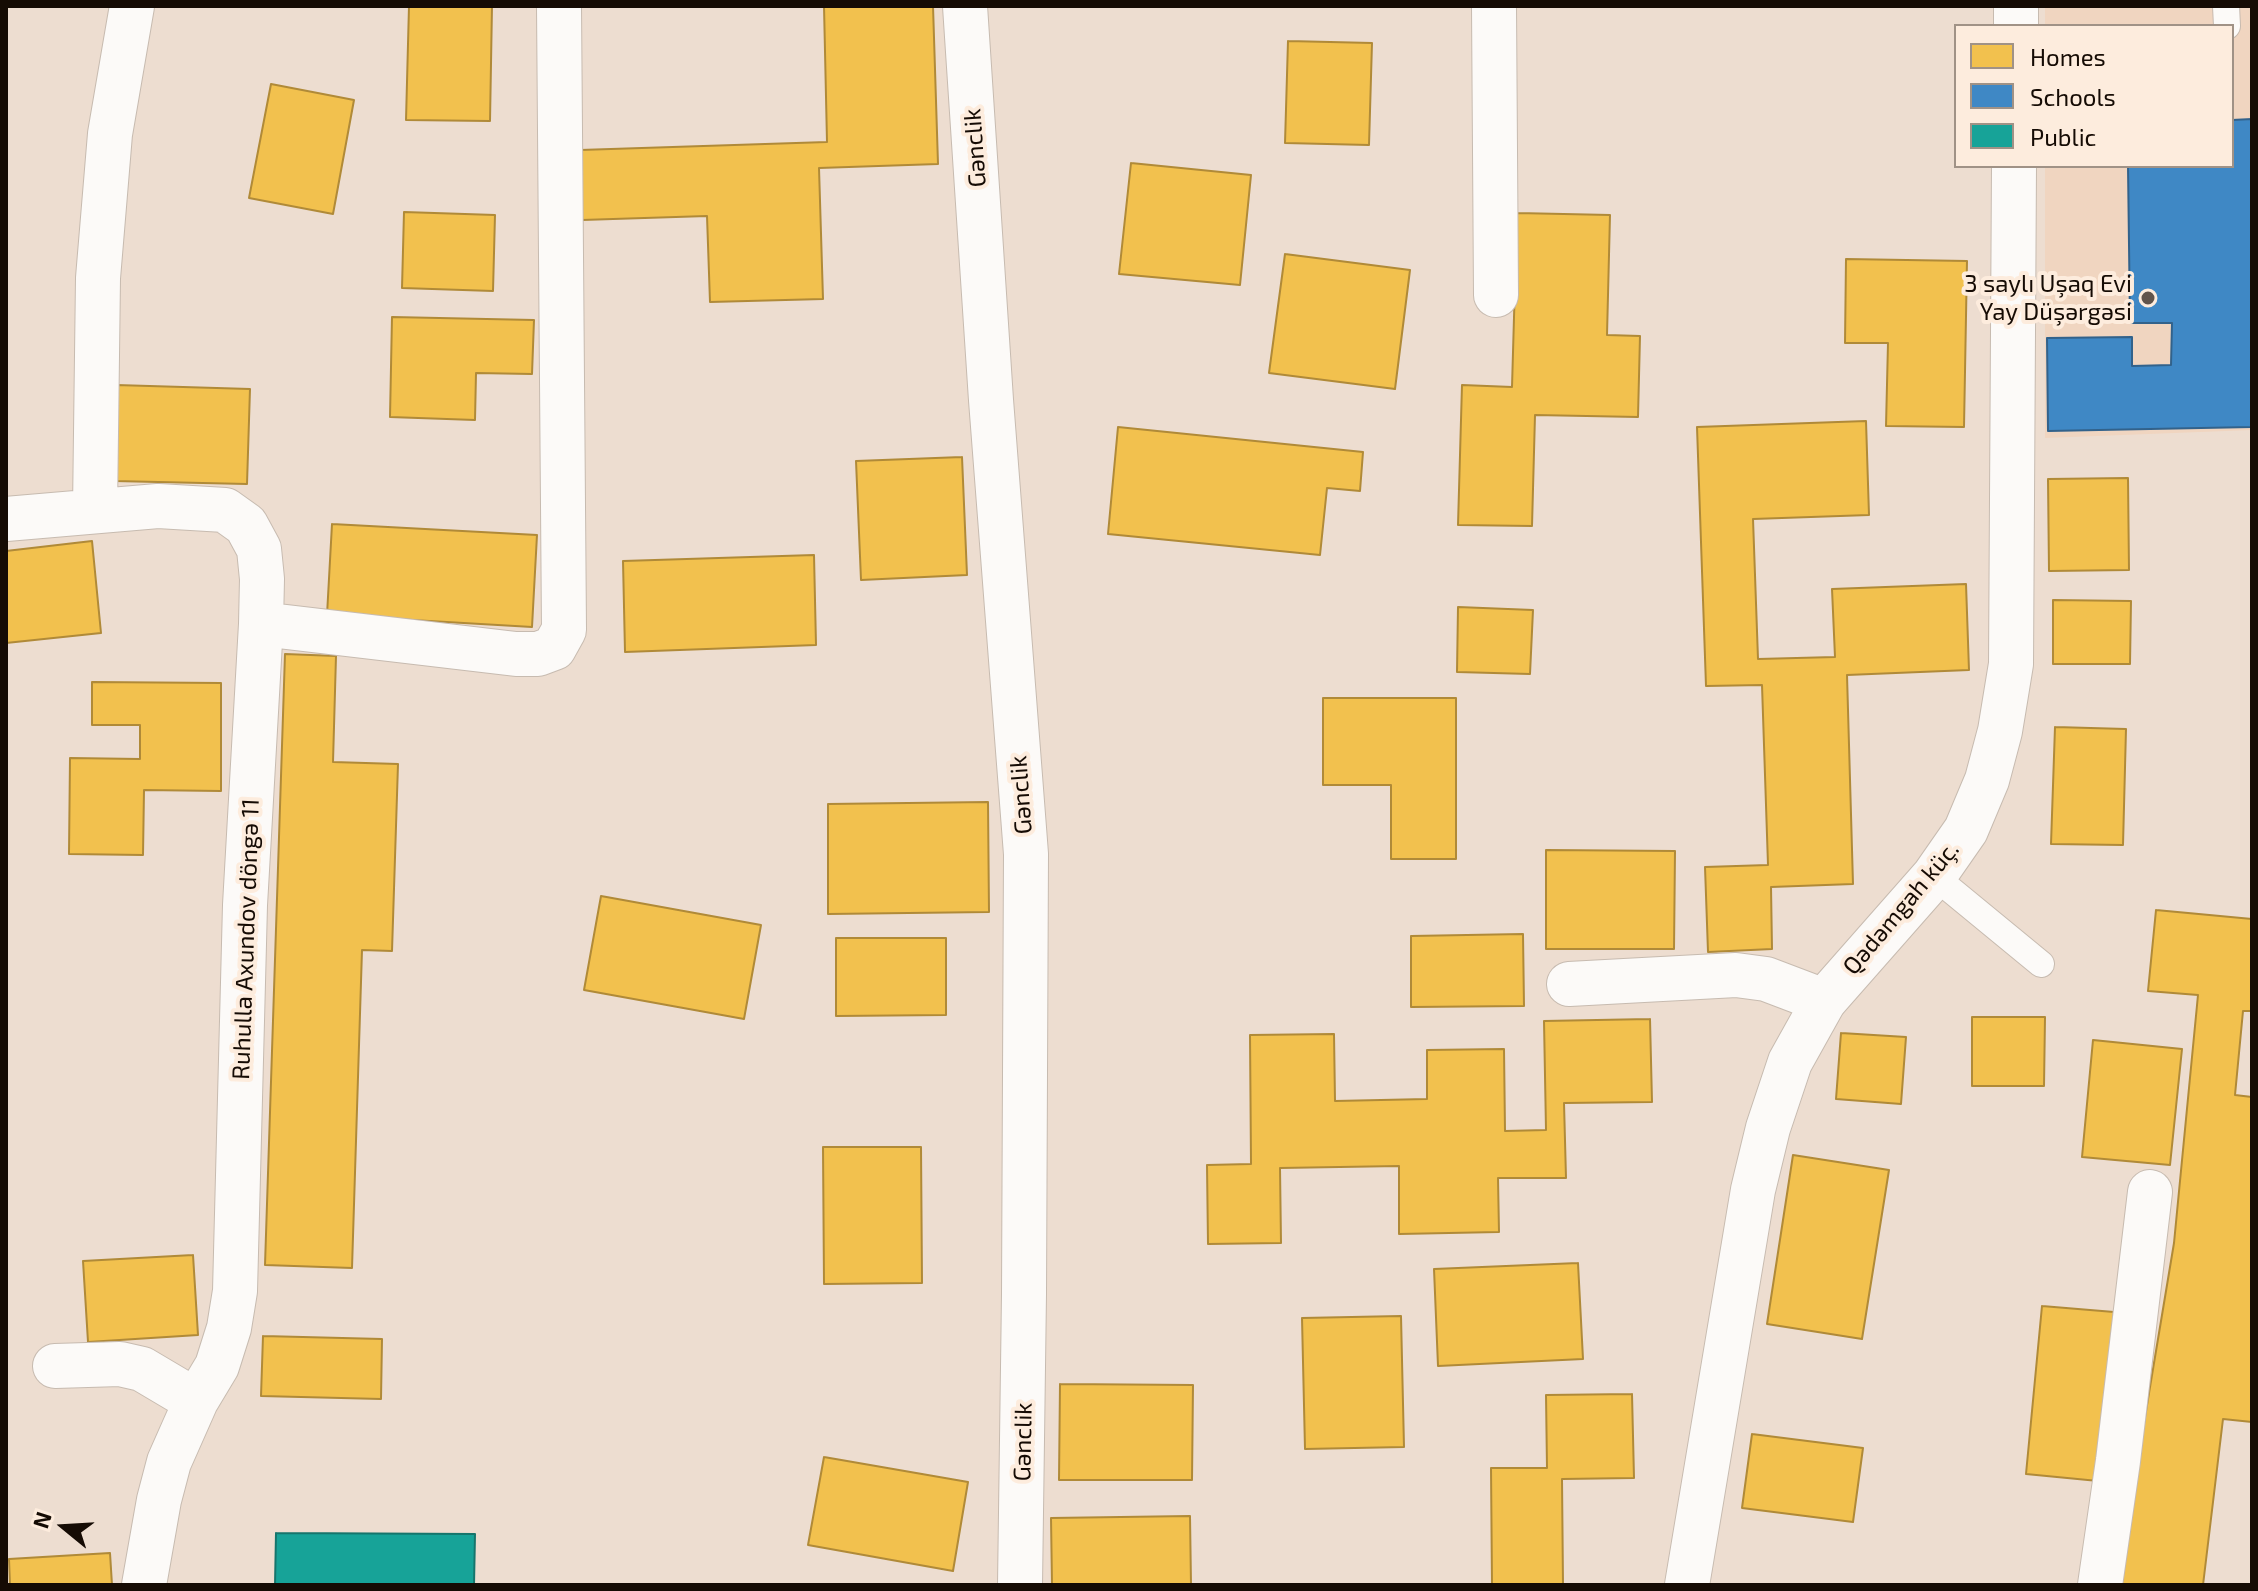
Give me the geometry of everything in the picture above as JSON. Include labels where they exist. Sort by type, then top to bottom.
[{"type":"street","points":[[95,510],[98,278],[110,134],[132,6]]},
{"type":"street","points":[[261,624],[516,654],[538,654],[554,648],[564,630],[559,6]]},
{"type":"street","name":"Gənclik","points":[[965,6],[1026,854],[1020,1585]]},
{"type":"street","points":[[1494,6],[1496,295]]},
{"type":"street","name":"Qədəmgah küç.","points":[[1687,1585],[1753,1190],[1768,1128],[1790,1062],[1824,1001],[1934,876],[1966,830],[1987,780],[2000,731],[2011,664],[2014,168]]},
{"type":"street","name":"Ruhulla Axundov döngə 11","points":[[6,519],[158,506],[225,510],[246,525],[259,549],[261,624],[245,905],[235,1291],[229,1328],[217,1366],[196,1401],[166,1475],[144,1585]]},
{"type":"street","points":[[1569,984],[1736,975],[1766,979],[1824,1001]]},
{"type":"street","points":[[2100,1585],[2150,1192]]},
{"type":"street","points":[[55,1366],[120,1364],[142,1369],[196,1401]]},
{"type":"lane","points":[[1934,876],[2041,964]]},
{"type":"shaded area","name":"3 saylı Uşaq Evi Yay Düşərgəsi","points":[[2045,6],[2252,6],[2252,430],[2045,438],[2045,168],[2234,168],[2234,24],[2045,24]]},
{"type":"building: Homes","points":[[409,6],[492,6],[490,121],[406,120]]},
{"type":"building: Homes","points":[[824,6],[933,6],[938,164],[819,168],[823,299],[710,302],[707,216],[582,220],[580,150],[827,142]]},
{"type":"building: Homes","points":[[1288,41],[1372,43],[1369,145],[1285,143]]},
{"type":"building: Homes","points":[[271,84],[354,100],[333,214],[249,198]]},
{"type":"building: Homes","points":[[1131,163],[1251,175],[1240,285],[1119,274]]},
{"type":"building: Homes","points":[[404,212],[495,215],[493,291],[402,288]]},
{"type":"building: Homes","points":[[1517,213],[1610,215],[1607,335],[1640,336],[1638,417],[1535,415],[1532,526],[1458,525],[1462,385],[1512,387]]},
{"type":"building: Homes","points":[[1285,254],[1410,270],[1395,389],[1269,373]]},
{"type":"building: Homes","points":[[1846,259],[1967,261],[1964,427],[1886,426],[1888,343],[1845,343]]},
{"type":"building: Homes","points":[[392,317],[534,320],[532,374],[476,373],[475,420],[390,417]]},
{"type":"building: Homes","points":[[116,385],[250,389],[247,484],[114,481]]},
{"type":"building: Homes","points":[[1866,421],[1869,515],[1753,519],[1758,659],[1835,657],[1832,589],[1966,584],[1969,670],[1847,675],[1853,884],[1771,887],[1772,949],[1708,952],[1705,867],[1768,865],[1762,685],[1706,686],[1697,427]]},
{"type":"building: Homes","points":[[1118,427],[1363,452],[1360,491],[1327,488],[1320,555],[1108,534]]},
{"type":"building: Homes","points":[[962,457],[967,575],[861,580],[856,461]]},
{"type":"building: Homes","points":[[2128,478],[2129,570],[2049,571],[2048,479]]},
{"type":"building: Homes","points":[[332,524],[537,535],[532,627],[327,615]]},
{"type":"building: Homes","points":[[92,541],[101,633],[6,643],[6,551]]},
{"type":"building: Homes","points":[[814,555],[816,645],[625,652],[623,561]]},
{"type":"building: Homes","points":[[2053,600],[2131,601],[2130,664],[2053,664]]},
{"type":"building: Homes","points":[[1458,607],[1533,610],[1530,674],[1457,672]]},
{"type":"building: Homes","points":[[285,654],[336,656],[333,762],[398,764],[392,951],[362,950],[352,1268],[265,1265]]},
{"type":"building: Homes","points":[[92,682],[221,683],[221,791],[144,790],[143,855],[69,854],[70,758],[140,759],[140,725],[92,725]]},
{"type":"building: Homes","points":[[1323,698],[1456,698],[1456,859],[1391,859],[1391,785],[1323,785]]},
{"type":"building: Homes","points":[[2055,727],[2126,729],[2123,845],[2051,844]]},
{"type":"building: Homes","points":[[988,802],[989,912],[828,914],[828,804]]},
{"type":"building: Homes","points":[[1546,850],[1675,851],[1674,949],[1546,949]]},
{"type":"building: Homes","points":[[601,896],[761,925],[744,1019],[584,990]]},
{"type":"building: Homes","points":[[2156,910],[2252,919],[2252,1011],[2243,1011],[2235,1095],[2252,1097],[2252,1422],[2223,1419],[2203,1585],[2117,1585],[2174,1243],[2198,995],[2148,991]]},
{"type":"building: Homes","points":[[1523,934],[1524,1006],[1411,1007],[1411,936]]},
{"type":"building: Homes","points":[[836,938],[946,938],[946,1015],[836,1016]]},
{"type":"building: Homes","points":[[1972,1017],[2045,1017],[2044,1086],[1972,1086]]},
{"type":"building: Homes","points":[[1650,1019],[1652,1102],[1564,1103],[1566,1178],[1498,1178],[1499,1232],[1399,1234],[1399,1166],[1280,1168],[1281,1243],[1208,1244],[1207,1165],[1251,1164],[1250,1035],[1334,1034],[1335,1101],[1427,1099],[1427,1050],[1504,1049],[1505,1131],[1546,1130],[1544,1021]]},
{"type":"building: Homes","points":[[1841,1033],[1906,1037],[1901,1104],[1836,1099]]},
{"type":"building: Homes","points":[[2093,1040],[2182,1049],[2170,1165],[2082,1157]]},
{"type":"building: Homes","points":[[823,1147],[921,1147],[922,1283],[824,1284]]},
{"type":"building: Homes","points":[[1793,1155],[1889,1170],[1862,1339],[1767,1324]]},
{"type":"building: Homes","points":[[193,1255],[198,1335],[88,1342],[83,1261]]},
{"type":"building: Homes","points":[[1578,1263],[1583,1359],[1438,1366],[1434,1269]]},
{"type":"building: Homes","points":[[2042,1306],[2114,1312],[2098,1481],[2026,1474]]},
{"type":"building: Homes","points":[[1401,1316],[1404,1447],[1305,1449],[1302,1318]]},
{"type":"building: Homes","points":[[263,1336],[382,1339],[381,1399],[261,1396]]},
{"type":"building: Homes","points":[[1060,1384],[1193,1385],[1192,1480],[1059,1480]]},
{"type":"building: Homes","points":[[1632,1394],[1634,1478],[1562,1479],[1563,1585],[1492,1585],[1491,1468],[1547,1468],[1546,1395]]},
{"type":"building: Homes","points":[[1752,1434],[1863,1448],[1853,1522],[1742,1508]]},
{"type":"building: Homes","points":[[824,1457],[968,1482],[953,1571],[808,1545]]},
{"type":"building: Homes","points":[[1190,1516],[1191,1585],[1052,1585],[1051,1518]]},
{"type":"building: Homes","points":[[110,1553],[112,1585],[10,1585],[9,1559]]},
{"type":"building: Schools","name":"3 saylı Uşaq Evi Yay Düşərgəsi","points":[[2252,119],[2252,427],[2048,431],[2047,338],[2132,337],[2132,366],[2171,365],[2172,323],[2130,323],[2128,168],[2234,168],[2234,120]]},
{"type":"building: Public","points":[[276,1533],[475,1534],[474,1585],[275,1585]]},
{"type":"place","name":"3 saylı Uşaq Evi Yay Düşərgəsi","points":[[2148,298]]}]
